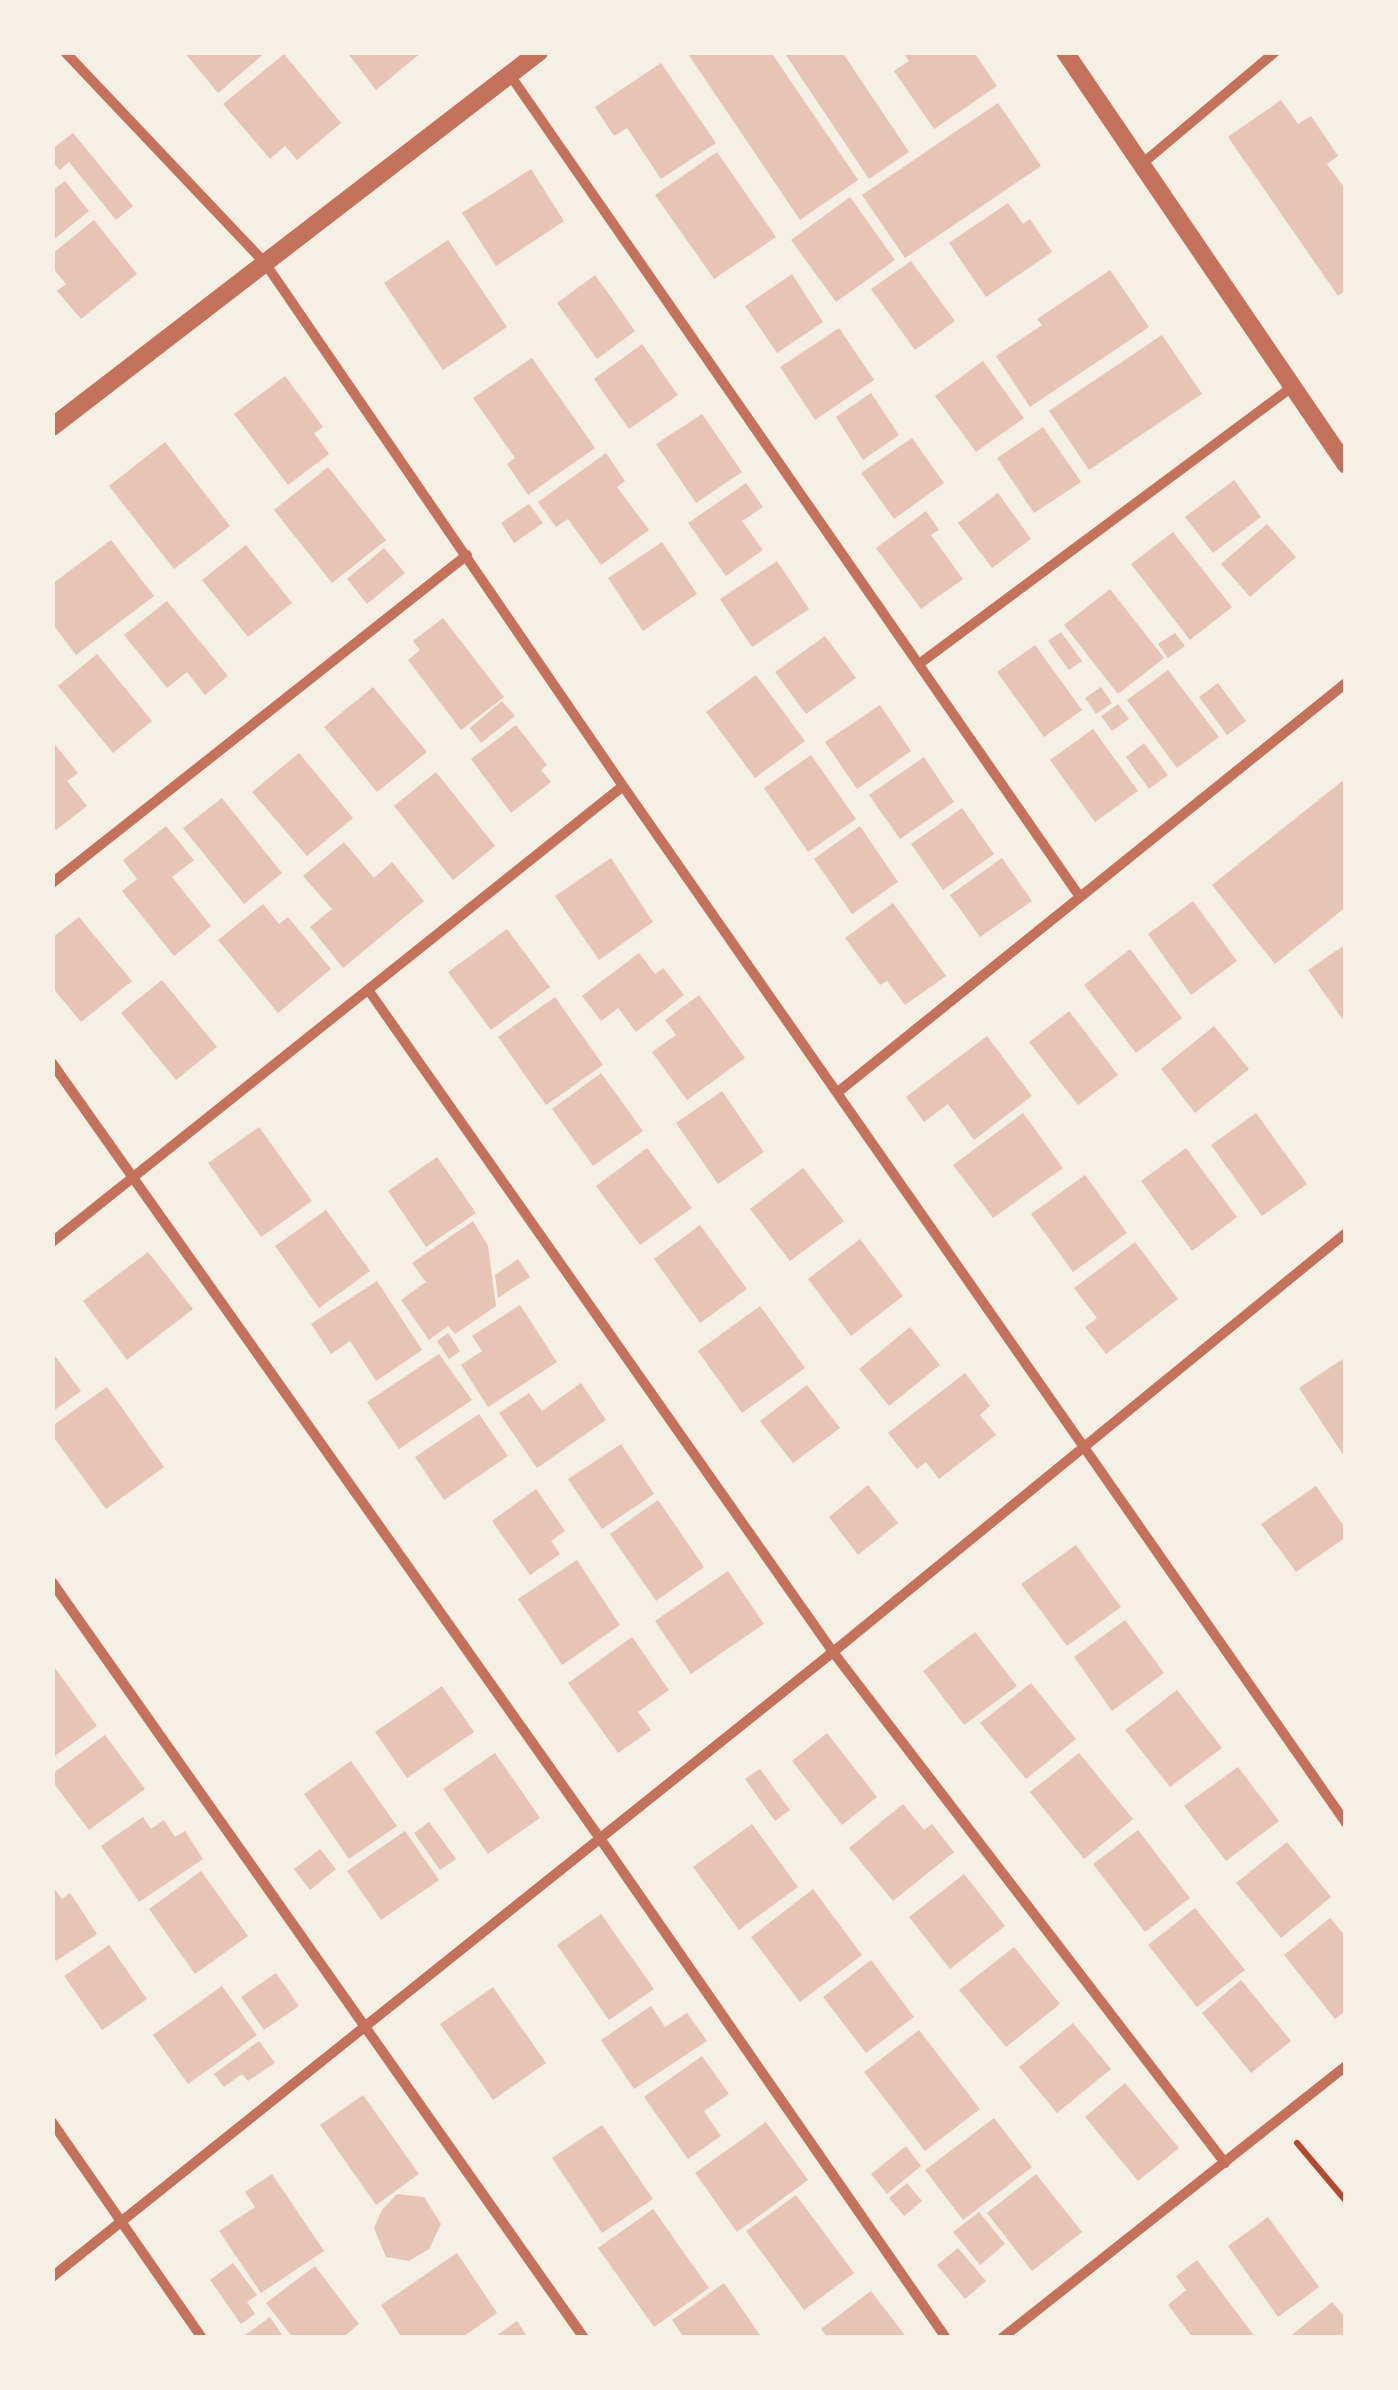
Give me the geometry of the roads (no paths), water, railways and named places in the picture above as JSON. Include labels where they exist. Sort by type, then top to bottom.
[{"type":"street","points":[[65,52],[265,263],[1346,1823]]},
{"type":"street","points":[[52,427],[539,52]]},
{"type":"street","points":[[1065,52],[1346,465]]},
{"type":"street","points":[[1142,162],[1275,52]]},
{"type":"street","points":[[510,74],[1080,898]]},
{"type":"street","points":[[920,664],[1292,387]]},
{"type":"street","points":[[52,882],[467,555]]},
{"type":"street","points":[[838,1092],[1346,683]]},
{"type":"street","points":[[52,1242],[624,786]]},
{"type":"street","points":[[369,991],[832,1652],[1225,2163]]},
{"type":"street","points":[[52,1063],[599,1837],[946,2338]]},
{"type":"street","points":[[52,2276],[832,1652],[1346,1232]]},
{"type":"street","points":[[52,1582],[584,2338]]},
{"type":"street","points":[[1002,2338],[1346,2066]]},
{"type":"street","points":[[52,2122],[202,2338]]}]
